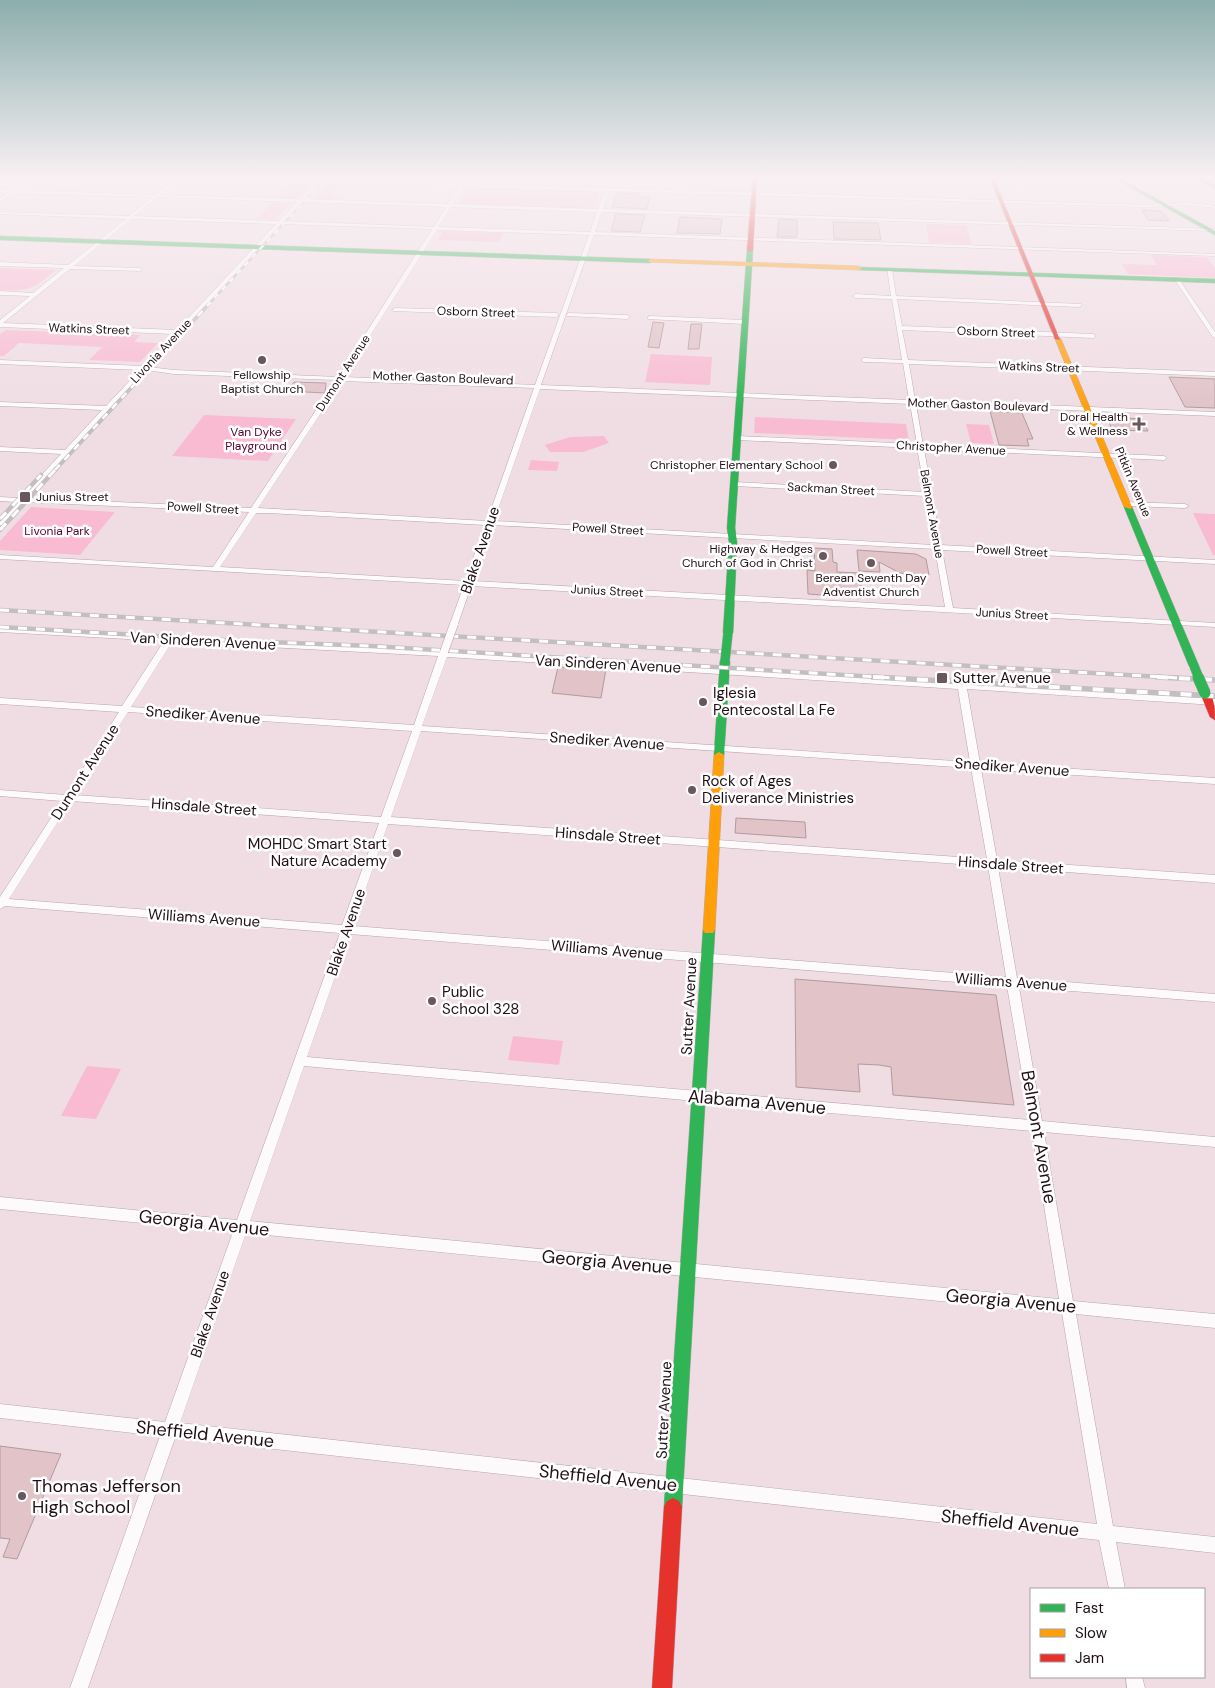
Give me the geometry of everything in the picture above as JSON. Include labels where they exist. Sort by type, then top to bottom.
[{"type":"street","points":[[0,324],[84,255]]},
{"type":"street","name":"Livonia Avenue","points":[[0,522],[251,255]]},
{"type":"street","name":"Dumont Avenue","points":[[215,569],[341,377],[418,255]]},
{"type":"street","points":[[477,255],[1215,281]]},
{"type":"street","name":"Blake Avenue","points":[[79,1688],[489,522],[539,385],[583,255]]},
{"type":"street","name":"Sutter Avenue","points":[[662,1688],[724,666],[728,633],[731,528],[744,322],[750,255]]},
{"type":"street","name":"Pitkin Avenue","points":[[1024,255],[1215,717]]},
{"type":"street","points":[[0,264],[140,270]]},
{"type":"street","name":"Belmont Avenue","points":[[889,269],[949,610]]},
{"type":"street","points":[[1178,280],[1215,336]]},
{"type":"street","points":[[0,293],[35,295]]},
{"type":"street","points":[[856,296],[1079,305]]},
{"type":"street","name":"Osborn Street","points":[[395,310],[556,315]]},
{"type":"street","points":[[569,315],[627,317]]},
{"type":"street","points":[[650,318],[744,322]]},
{"type":"street","name":"Watkins Street","points":[[0,324],[178,332]]},
{"type":"street","name":"Osborn Street","points":[[900,328],[1093,336]]},
{"type":"street","name":"Watkins Street","points":[[864,360],[1215,374]]},
{"type":"street","name":"Mother Gaston Boulevard","points":[[0,362],[144,368],[174,372],[539,385],[728,396],[740,394],[1215,414]]},
{"type":"street","points":[[0,404],[106,408]]},
{"type":"street","name":"Christopher Avenue","points":[[737,438],[1164,458]]},
{"type":"street","points":[[0,449],[66,452]]},
{"type":"street","name":"Sackman Street","points":[[734,484],[928,494]]},
{"type":"street","name":"Powell Street","points":[[0,499],[489,522],[1215,562]]},
{"type":"street","points":[[1128,504],[1185,506]]},
{"type":"street","name":"Junius Street","points":[[0,557],[1215,625]]},
{"type":"street","name":"Van Sinderen Avenue","points":[[0,630],[724,666],[962,685],[1209,699]]},
{"type":"street","name":"Dumont Avenue","points":[[0,903],[170,639]]},
{"type":"street","name":"Belmont Avenue","points":[[962,685],[1117,1588]]},
{"type":"street","name":"Snediker Avenue","points":[[0,701],[1215,780]]},
{"type":"street","name":"Hinsdale Street","points":[[0,793],[1215,879]]},
{"type":"street","name":"Williams Avenue","points":[[0,903],[1215,998]]},
{"type":"street","name":"Alabama Avenue","points":[[300,1062],[1215,1142]]},
{"type":"street","name":"Georgia Avenue","points":[[0,1203],[1215,1321]]},
{"type":"street","name":"Sheffield Avenue","points":[[0,1411],[1215,1546]]},
{"type":"green space","points":[[1151,255],[1207,257],[1215,268],[1215,278],[1128,274],[1122,264],[1157,265]]},
{"type":"green space","points":[[0,268],[56,270],[31,288],[0,290]]},
{"type":"green space","points":[[6,330],[140,335],[134,342],[158,343],[140,362],[89,360],[102,347],[19,343],[4,356],[0,356],[0,334]]},
{"type":"green space","points":[[651,354],[712,357],[710,385],[645,382]]},
{"type":"green space","name":"Van Dyke Playground","points":[[204,415],[296,419],[268,461],[172,456]]},
{"type":"green space","points":[[755,417],[906,424],[909,440],[754,433]]},
{"type":"green space","points":[[966,424],[989,425],[994,444],[971,443]]},
{"type":"green space","points":[[604,436],[609,443],[583,452],[550,452],[545,445],[570,437]]},
{"type":"green space","points":[[531,460],[559,462],[557,471],[528,470]]},
{"type":"green space","name":"Livonia Park","points":[[31,507],[115,512],[80,555],[0,550],[0,541]]},
{"type":"green space","points":[[1193,513],[1215,514],[1215,555],[1213,555]]},
{"type":"green space","points":[[513,1036],[563,1041],[559,1065],[508,1060]]},
{"type":"green space","points":[[87,1066],[121,1069],[96,1119],[61,1116]]},
{"type":"building","points":[[653,322],[664,323],[659,348],[648,347]]},
{"type":"building","points":[[691,324],[702,324],[699,349],[688,349]]},
{"type":"building","points":[[1169,377],[1215,379],[1215,408],[1185,407]]},
{"type":"building","points":[[294,382],[326,383],[325,393],[287,391]]},
{"type":"building","points":[[990,411],[1022,413],[1033,439],[1027,439],[1029,446],[999,445]]},
{"type":"building","name":"Doral Health & Wellness","points":[[1107,417],[1142,419],[1148,431],[1112,430]]},
{"type":"building","points":[[814,548],[832,549],[833,562],[837,563],[837,572],[860,573],[862,598],[808,594],[807,570],[815,571]]},
{"type":"building","points":[[857,550],[916,554],[926,559],[929,575],[900,573],[879,562],[880,572],[859,571]]},
{"type":"building","points":[[558,667],[606,669],[601,698],[552,693]]},
{"type":"building","points":[[736,818],[805,822],[806,838],[735,833]]},
{"type":"building","points":[[795,979],[996,995],[1014,1105],[893,1095],[891,1067],[879,1065],[858,1064],[860,1092],[796,1087]]},
{"type":"building","name":"Thomas Jefferson High School","points":[[0,1446],[61,1454],[17,1559],[3,1557],[10,1539],[0,1538]]},
{"type":"railway","points":[[207,306],[255,255]]},
{"type":"railway","points":[[55,470],[208,305]]},
{"type":"railway","points":[[0,530],[56,469]]},
{"type":"railway","points":[[0,519],[41,475]]},
{"type":"railway","points":[[0,610],[1179,678]]},
{"type":"railway","points":[[0,627],[242,641],[371,646],[894,678]]},
{"type":"railway","points":[[873,677],[1215,696]]},
{"type":"railway","points":[[1157,677],[1215,680]]},
{"type":"traffic: fast","points":[[474,255],[650,261]]},
{"type":"traffic: fast","points":[[728,633],[733,542],[731,528],[750,255]]},
{"type":"traffic: fast","points":[[859,268],[1215,281]]},
{"type":"traffic: fast","points":[[1128,507],[1194,666]]},
{"type":"traffic: fast","points":[[725,661],[728,633]]},
{"type":"traffic: fast","points":[[719,755],[725,661]]},
{"type":"traffic: fast","points":[[1194,666],[1205,693]]},
{"type":"traffic: fast","points":[[673,1507],[709,930]]},
{"type":"traffic: slow","points":[[650,261],[859,268]]},
{"type":"traffic: slow","points":[[1058,339],[1128,507]]},
{"type":"traffic: slow","points":[[709,930],[719,755]]},
{"type":"traffic: jam","points":[[1023,255],[1058,339]]},
{"type":"traffic: jam","points":[[1205,693],[1215,717]]},
{"type":"traffic: jam","points":[[662,1688],[673,1507]]},
{"type":"place","name":"Fellowship Baptist Church","points":[[262,360]]},
{"type":"place","name":"Doral Health & Wellness","points":[[1139,424]]},
{"type":"place","name":"Christopher Elementary School","points":[[833,465]]},
{"type":"place","name":"Junius Street","points":[[25,497]]},
{"type":"place","name":"Highway & Hedges Church of God in Christ","points":[[823,556]]},
{"type":"place","name":"Berean Seventh Day Adventist Church","points":[[871,563]]},
{"type":"place","name":"Sutter Avenue","points":[[942,678]]},
{"type":"place","name":"Iglesia Pentecostal La Fe","points":[[703,702]]},
{"type":"place","name":"Rock of Ages Deliverance Ministries","points":[[692,790]]},
{"type":"place","name":"MOHDC Smart Start Nature Academy","points":[[397,853]]},
{"type":"place","name":"Public School 328","points":[[432,1001]]},
{"type":"place","name":"Thomas Jefferson High School","points":[[22,1496]]}]
